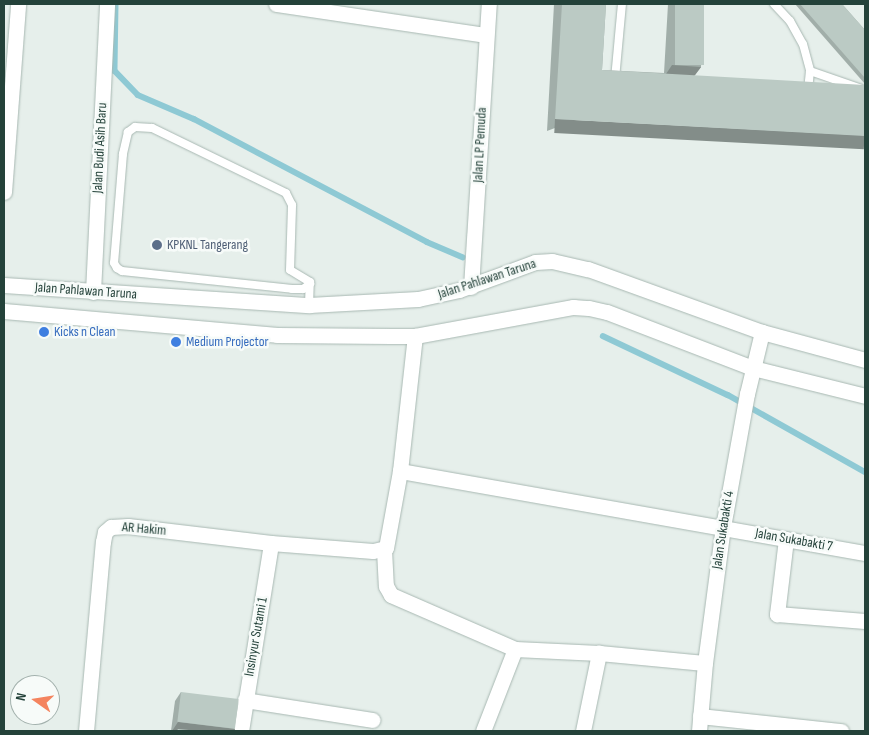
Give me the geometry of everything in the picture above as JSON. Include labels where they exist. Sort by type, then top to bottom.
[{"type":"street","points":[[4,192],[18,4]]},
{"type":"street","name":"Jalan Budi Asih Baru","points":[[93,292],[107,4]]},
{"type":"street","points":[[276,4],[486,34]]},
{"type":"street","name":"Jalan LP Pemuda","points":[[478,284],[486,34],[489,4]]},
{"type":"street","name":"Jalan Pahlawan Taruna","points":[[4,284],[93,292],[309,305],[418,299],[478,284],[523,265],[544,261],[588,269],[762,332],[865,360]]},
{"type":"street","name":"Jalan Pahlawan Taruna","points":[[4,311],[277,335],[415,336],[574,307],[607,312],[752,368],[865,396]]},
{"type":"street","name":"Jalan Sukabakti 4","points":[[699,731],[705,663],[723,527],[752,368],[762,332]]},
{"type":"street","points":[[415,336],[400,471],[388,542],[384,550],[386,586],[391,595],[515,649],[599,653],[705,663]]},
{"type":"street","name":"Jalan Sukabakti 7","points":[[400,471],[865,553]]},
{"type":"street","name":"AR Hakim","points":[[86,731],[102,551],[105,532],[111,527],[128,526],[270,543],[373,551],[384,550]]},
{"type":"street","points":[[786,539],[777,614],[865,621]]},
{"type":"street","name":"Insinyur Sutami 1","points":[[241,731],[270,543]]},
{"type":"street","points":[[483,731],[515,649]]},
{"type":"street","points":[[583,731],[599,653]]},
{"type":"street","points":[[245,700],[348,724],[372,720]]},
{"type":"street","points":[[700,716],[841,731]]},
{"type":"lane","points":[[615,79],[622,4]]},
{"type":"lane","points":[[774,4],[790,22],[803,44],[810,71],[808,92]]},
{"type":"lane","points":[[810,71],[865,90]]},
{"type":"lane","points":[[309,305],[310,284],[307,280],[293,274],[290,270],[292,205],[286,193],[152,128],[135,128],[128,132],[123,154],[114,263],[117,268],[122,271],[292,289],[303,288],[310,284]]},
{"type":"building","points":[[562,4],[606,4],[602,70],[865,85],[865,136],[555,119]]},
{"type":"building","points":[[675,4],[704,4],[704,65],[675,65]]},
{"type":"building","points":[[800,4],[842,4],[865,30],[865,78]]},
{"type":"building","points":[[181,692],[239,699],[235,729],[177,722]]},
{"type":"building","points":[[178,729],[200,731],[177,731]]},
{"type":"waterway","points":[[116,4],[115,71],[138,95],[194,119],[427,242],[463,257]]},
{"type":"waterway","points":[[603,336],[728,395],[865,472]]},
{"type":"place","name":"KPKNL Tangerang","points":[[157,245]]},
{"type":"place","name":"Kicks n Clean","points":[[44,332]]},
{"type":"place","name":"Medium Projector","points":[[176,342]]}]
